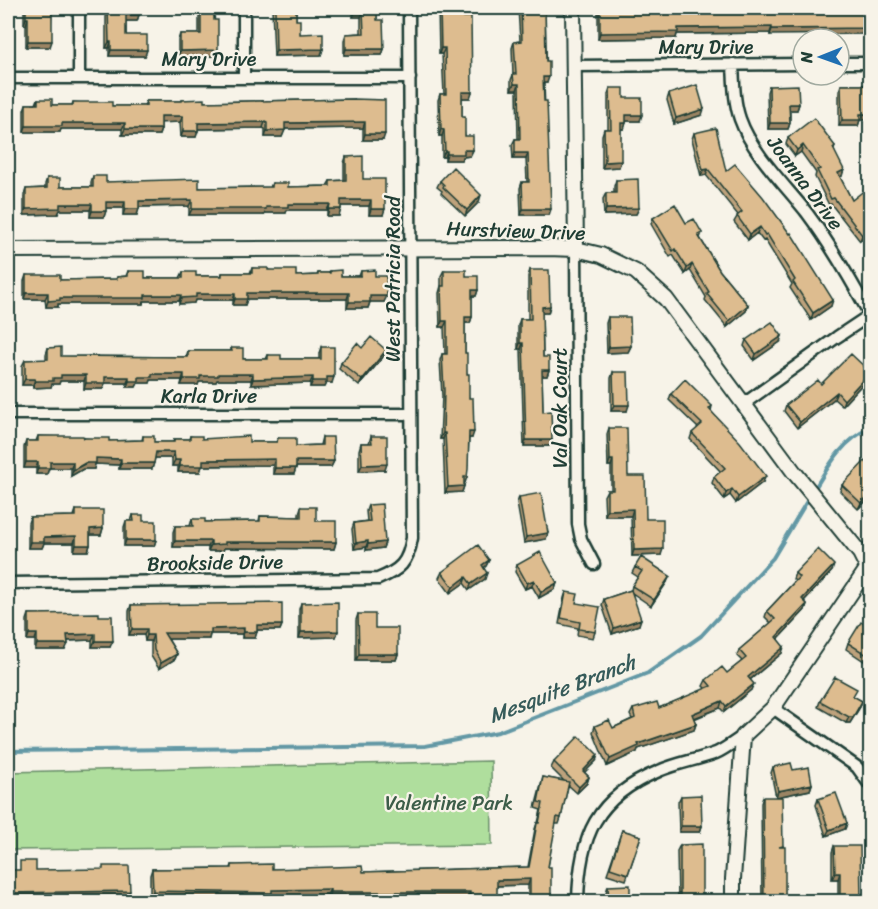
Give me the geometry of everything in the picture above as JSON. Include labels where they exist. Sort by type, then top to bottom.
[{"type":"street","points":[[79,8],[79,77]]},
{"type":"street","points":[[244,8],[244,77]]},
{"type":"street","name":"West Patricia Road","points":[[409,8],[412,538],[410,551]]},
{"type":"street","points":[[573,8],[576,249]]},
{"type":"street","points":[[851,63],[870,63]]},
{"type":"street","name":"Joanna Drive","points":[[734,64],[735,93],[740,118],[749,138],[808,216],[845,270],[870,315]]},
{"type":"street","name":"Mary Drive","points":[[574,66],[791,64]]},
{"type":"street","name":"Mary Drive","points":[[8,78],[410,78]]},
{"type":"street","name":"Hurstview Drive","points":[[8,250],[410,247],[576,249],[600,255],[636,272],[666,299],[804,484],[860,553],[869,568]]},
{"type":"street","name":"Val Oak Court","points":[[576,249],[578,524],[581,539],[594,564]]},
{"type":"street","points":[[745,403],[870,315]]},
{"type":"street","name":"Karla Drive","points":[[8,414],[411,414]]},
{"type":"street","name":"Brookside Drive","points":[[8,583],[378,579],[393,573],[404,563],[410,551]]},
{"type":"street","points":[[578,902],[579,872],[588,835],[597,818],[612,799],[631,785],[660,770],[718,752],[743,736],[773,708],[869,568]]},
{"type":"street","points":[[773,708],[856,767],[870,785]]},
{"type":"street","points":[[733,902],[743,736]]},
{"type":"green space","name":"Valentine Park","points":[[491,761],[492,845],[8,850],[8,772]]},
{"type":"building","points":[[26,8],[52,8],[52,41],[28,41]]},
{"type":"building","points":[[108,8],[139,8],[139,15],[126,15],[126,35],[147,35],[147,50],[111,50]]},
{"type":"building","points":[[201,8],[214,8],[214,20],[218,20],[218,50],[180,51],[180,34],[201,34]]},
{"type":"building","points":[[275,8],[296,8],[296,20],[300,20],[300,34],[323,33],[323,49],[276,50]]},
{"type":"building","points":[[356,8],[377,8],[377,20],[383,20],[384,49],[346,49],[346,34],[364,33],[363,11],[356,11]]},
{"type":"building","points":[[440,8],[464,8],[464,17],[471,17],[472,92],[462,92],[462,117],[465,117],[465,136],[473,136],[473,150],[464,150],[464,154],[447,154],[444,130],[441,129],[440,94],[446,94],[445,48],[441,48]]},
{"type":"building","points":[[521,8],[545,8],[546,61],[549,61],[549,77],[543,77],[544,101],[547,101],[551,209],[523,209],[522,182],[529,182],[528,153],[515,153],[515,139],[520,139],[519,84],[514,84],[513,74],[516,74],[514,42],[522,41]]},
{"type":"building","points":[[600,8],[870,9],[870,28],[678,28],[678,32],[600,33]]},
{"type":"building","points":[[697,85],[704,109],[676,118],[669,94]]},
{"type":"building","points":[[870,85],[870,114],[860,114],[860,120],[842,120],[841,87]]},
{"type":"building","points":[[769,86],[798,87],[799,104],[789,104],[790,123],[770,123]]},
{"type":"building","points":[[610,88],[624,88],[624,98],[642,98],[642,115],[626,115],[626,123],[621,123],[621,161],[605,162],[604,129],[611,129]]},
{"type":"building","points":[[38,99],[52,99],[52,105],[73,105],[73,102],[112,102],[112,106],[146,106],[146,101],[204,99],[204,102],[385,100],[385,134],[365,134],[365,122],[285,123],[285,130],[267,131],[265,122],[198,123],[198,131],[183,131],[183,116],[161,116],[161,129],[125,129],[125,123],[62,123],[62,126],[26,126],[26,104],[38,104]]},
{"type":"building","points":[[814,118],[835,146],[833,148],[844,170],[838,173],[852,200],[866,189],[870,195],[870,240],[866,232],[862,235],[834,198],[831,199],[817,170],[820,169],[803,145],[797,150],[788,138]]},
{"type":"building","points":[[716,128],[726,171],[735,164],[763,197],[791,233],[833,300],[813,313],[767,234],[765,235],[760,227],[750,234],[737,216],[742,212],[708,169],[703,170],[694,133]]},
{"type":"building","points":[[363,156],[363,179],[385,179],[385,209],[371,209],[371,200],[341,200],[341,209],[329,209],[330,204],[288,204],[288,207],[266,207],[266,209],[192,209],[192,200],[139,201],[139,209],[125,209],[125,202],[106,202],[106,211],[92,211],[92,204],[60,204],[60,208],[26,209],[26,189],[47,188],[47,178],[60,178],[60,187],[93,187],[93,176],[106,176],[106,182],[199,179],[199,188],[272,187],[272,183],[288,183],[288,187],[330,186],[330,181],[346,180],[346,157]]},
{"type":"building","points":[[453,167],[481,195],[467,210],[443,187],[440,181]]},
{"type":"building","points":[[638,179],[639,208],[606,209],[606,193],[616,193],[616,180]]},
{"type":"building","points":[[675,204],[686,223],[694,219],[702,233],[698,235],[720,271],[748,305],[729,321],[707,294],[709,292],[692,264],[687,268],[675,249],[673,251],[653,218]]},
{"type":"building","points":[[252,268],[296,270],[296,276],[318,275],[318,273],[341,270],[341,276],[361,276],[361,271],[375,270],[375,276],[386,276],[387,296],[370,296],[370,302],[349,302],[349,293],[247,293],[247,299],[235,299],[235,294],[196,294],[196,297],[181,298],[181,295],[145,295],[145,298],[60,298],[60,300],[48,301],[48,293],[26,293],[26,275],[60,275],[60,280],[117,279],[117,277],[128,276],[128,271],[145,271],[145,278],[183,278],[183,272],[196,272],[196,276],[222,276],[222,273],[252,273]]},
{"type":"building","points":[[444,270],[466,270],[466,276],[478,276],[478,290],[472,290],[472,317],[465,317],[465,353],[467,353],[467,374],[469,374],[469,398],[473,398],[474,432],[469,432],[468,469],[467,477],[464,477],[464,486],[448,487],[445,433],[443,433],[442,354],[447,354],[447,321],[442,321],[441,286],[444,286]]},
{"type":"building","points":[[530,270],[549,270],[550,306],[542,307],[543,357],[549,357],[549,370],[542,370],[543,412],[551,411],[552,440],[526,440],[523,343],[520,343],[520,319],[531,319]]},
{"type":"building","points":[[608,317],[630,317],[631,346],[609,347]]},
{"type":"building","points":[[772,322],[782,336],[756,354],[746,340]]},
{"type":"building","points":[[371,337],[386,350],[362,380],[341,363],[357,343],[362,348]]},
{"type":"building","points":[[61,347],[61,356],[188,357],[188,351],[232,351],[231,348],[243,348],[243,359],[268,359],[268,355],[281,355],[281,359],[321,359],[321,347],[334,347],[334,377],[327,377],[327,381],[313,381],[313,377],[253,379],[253,374],[218,374],[218,376],[200,376],[200,379],[184,379],[184,374],[152,374],[152,377],[139,377],[139,381],[129,381],[129,377],[105,377],[105,383],[86,383],[86,375],[61,375],[61,378],[53,378],[53,381],[25,379],[25,360],[48,359],[48,348]]},
{"type":"building","points":[[851,354],[870,372],[844,400],[837,392],[800,422],[786,405],[818,380],[821,384]]},
{"type":"building","points":[[613,372],[628,372],[629,405],[614,405]]},
{"type":"building","points":[[685,379],[712,406],[709,409],[740,442],[766,476],[738,497],[732,489],[726,493],[714,477],[725,468],[692,433],[702,424],[671,394]]},
{"type":"building","points":[[609,428],[627,428],[628,476],[645,476],[646,519],[663,519],[663,549],[634,550],[633,509],[607,510],[607,490],[613,490],[613,460],[610,460]]},
{"type":"building","points":[[38,436],[83,436],[84,438],[109,438],[109,441],[143,440],[143,436],[154,436],[154,442],[174,442],[174,439],[190,439],[190,436],[202,436],[202,439],[249,436],[249,442],[277,442],[278,438],[296,438],[296,446],[322,445],[322,437],[333,437],[334,461],[296,461],[296,468],[275,468],[275,459],[203,460],[203,466],[180,466],[180,460],[175,460],[174,452],[156,452],[154,463],[121,463],[121,459],[96,458],[96,463],[85,463],[73,470],[73,462],[50,462],[50,468],[38,468],[38,462],[26,462],[26,441],[38,441]]},
{"type":"building","points":[[371,436],[387,436],[387,464],[362,465],[361,443],[372,443]]},
{"type":"building","points":[[865,461],[868,464],[870,462],[870,494],[861,503],[842,485]]},
{"type":"building","points":[[541,493],[548,533],[526,537],[519,497]]},
{"type":"building","points":[[382,504],[385,542],[356,543],[354,523],[370,521],[368,505]]},
{"type":"building","points":[[301,507],[316,507],[316,521],[336,521],[336,542],[225,542],[225,544],[211,545],[211,541],[175,541],[175,526],[193,526],[192,519],[205,519],[205,522],[260,521],[260,516],[301,517]]},
{"type":"building","points":[[76,510],[103,510],[103,528],[90,529],[90,545],[76,545],[76,536],[44,537],[44,542],[30,542],[30,517],[76,516]]},
{"type":"building","points":[[133,515],[143,515],[143,521],[156,521],[156,540],[126,540],[126,521],[134,521]]},
{"type":"building","points":[[478,545],[489,560],[482,565],[487,573],[471,584],[466,577],[453,587],[442,572]]},
{"type":"building","points":[[818,549],[834,565],[802,599],[807,604],[776,637],[784,647],[748,677],[754,684],[726,706],[722,701],[692,714],[696,724],[638,744],[639,746],[610,759],[595,726],[609,720],[613,728],[635,718],[633,709],[657,702],[659,708],[711,686],[706,680],[722,667],[727,673],[746,658],[739,650],[775,619],[767,611],[799,577],[795,573]]},
{"type":"building","points":[[540,552],[557,583],[541,592],[534,580],[527,583],[517,565]]},
{"type":"building","points":[[641,557],[670,576],[654,600],[632,586],[642,571],[635,567]]},
{"type":"building","points":[[631,590],[641,619],[614,628],[604,599]]},
{"type":"building","points":[[566,592],[578,594],[576,603],[600,607],[595,632],[579,629],[580,622],[561,618]]},
{"type":"building","points":[[338,602],[338,631],[301,632],[301,603]]},
{"type":"building","points":[[282,603],[282,625],[257,625],[257,632],[244,632],[244,628],[211,629],[211,633],[164,633],[177,654],[161,663],[154,650],[153,635],[147,635],[147,629],[132,629],[131,605]]},
{"type":"building","points":[[99,613],[99,616],[112,616],[113,641],[95,641],[95,634],[67,635],[68,644],[37,644],[37,634],[29,634],[29,614]]},
{"type":"building","points":[[358,614],[375,614],[375,628],[398,628],[398,654],[359,654]]},
{"type":"building","points":[[861,622],[870,628],[870,657],[848,643]]},
{"type":"building","points":[[835,677],[857,689],[853,696],[862,701],[853,717],[820,701]]},
{"type":"building","points":[[579,736],[598,755],[583,771],[589,777],[579,787],[554,762]]},
{"type":"building","points":[[791,763],[793,770],[809,767],[812,784],[778,791],[773,767]]},
{"type":"building","points":[[543,777],[569,782],[561,818],[557,817],[548,867],[551,867],[551,902],[530,902],[530,879],[497,880],[497,896],[470,896],[470,892],[330,892],[330,889],[272,890],[272,893],[153,891],[152,869],[232,868],[232,865],[272,864],[272,869],[362,866],[363,872],[529,867],[543,803],[538,802]]},
{"type":"building","points":[[836,793],[847,823],[829,830],[818,799]]},
{"type":"building","points":[[701,795],[702,826],[681,826],[681,796]]},
{"type":"building","points":[[763,797],[782,797],[783,846],[779,847],[785,847],[785,902],[764,902]]},
{"type":"building","points":[[622,830],[641,836],[628,874],[610,868]]},
{"type":"building","points":[[702,844],[702,902],[680,902],[680,845]]},
{"type":"building","points":[[834,846],[860,846],[861,899],[857,899],[857,902],[840,902],[840,873],[835,873]]},
{"type":"building","points":[[20,861],[36,861],[36,870],[103,869],[103,866],[129,866],[130,891],[8,893],[8,870],[20,870]]},
{"type":"building","points":[[630,885],[630,902],[609,902],[608,886]]},
{"type":"waterway","name":"Mesquite Branch","points":[[814,490],[844,446],[870,428]]},
{"type":"waterway","name":"Mesquite Branch","points":[[8,751],[425,746],[498,732],[648,673],[701,636],[773,558],[810,496]]}]
